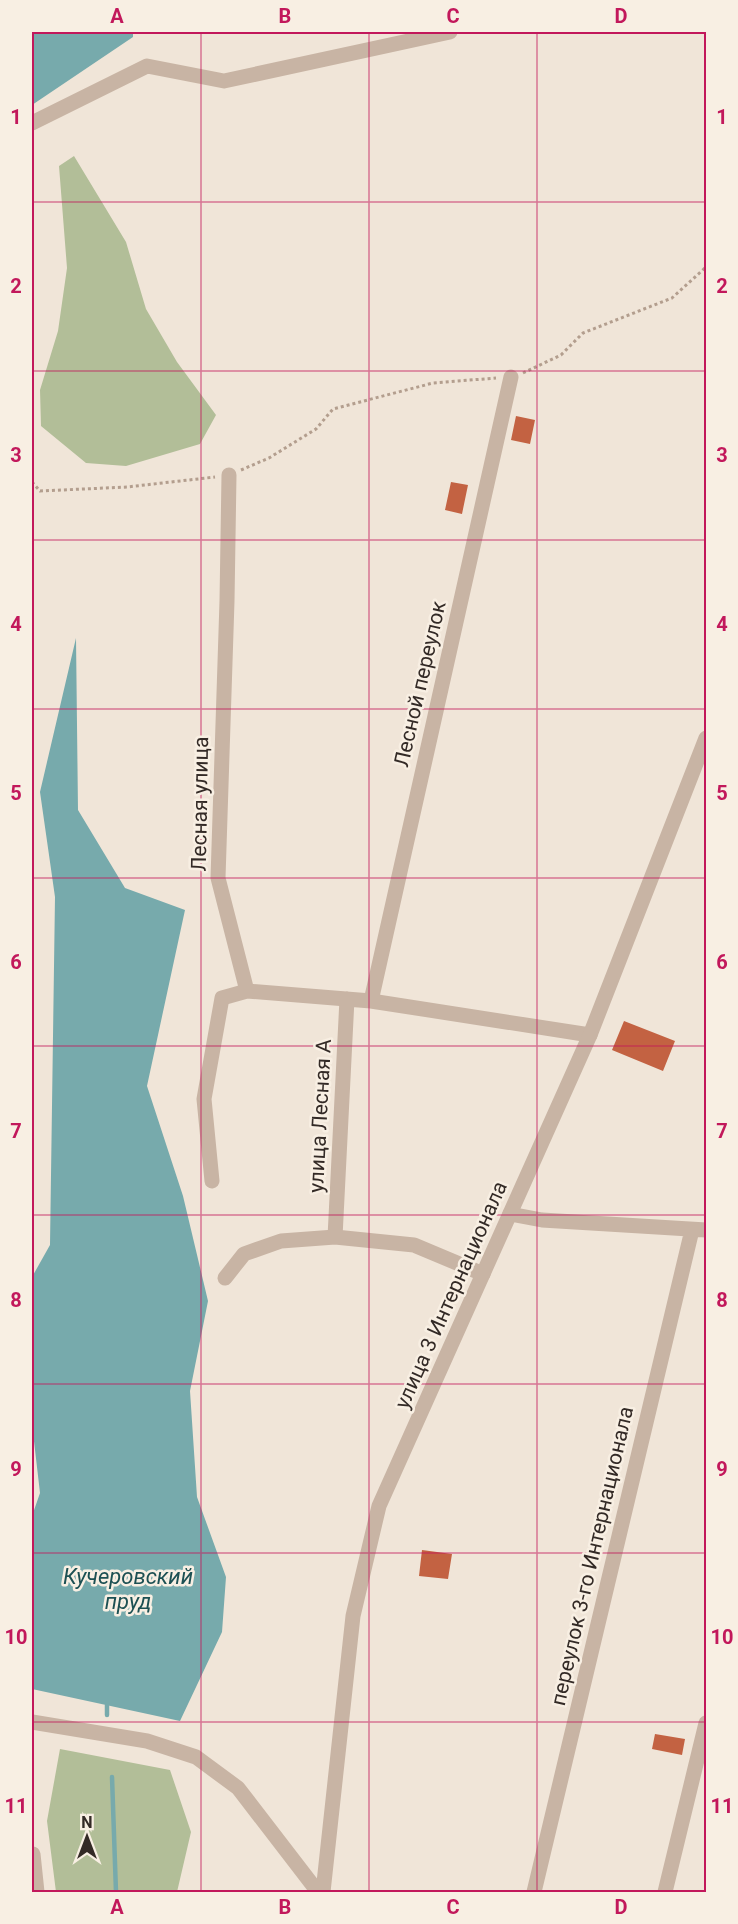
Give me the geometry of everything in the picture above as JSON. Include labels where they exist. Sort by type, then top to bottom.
[{"type":"street","points":[[32,123],[147,66],[224,81],[450,32]]},
{"type":"street","name":"Лесной переулок","points":[[371,1001],[511,377]]},
{"type":"street","name":"Лесная улица","points":[[229,476],[218,878],[247,991]]},
{"type":"street","name":"улица 3 Интернационала","points":[[321,1893],[353,1616],[379,1506],[590,1035],[706,738]]},
{"type":"street","points":[[212,1180],[204,1099],[222,998],[247,991],[371,1001],[590,1035]]},
{"type":"street","name":"улица Лесная А","points":[[334,1236],[347,999]]},
{"type":"street","points":[[510,1214],[542,1220],[699,1230]]},
{"type":"street","name":"переулок 3-го Интернационала","points":[[534,1893],[699,1230]]},
{"type":"street","points":[[225,1278],[244,1254],[280,1241],[334,1236],[414,1245],[483,1274]]},
{"type":"street","points":[[32,1722],[147,1741],[196,1757],[238,1788],[321,1893]]},
{"type":"street","points":[[665,1893],[706,1723]]},
{"type":"street","points":[[33,1854],[37,1893]]},
{"type":"path","points":[[32,482],[40,490],[51,490],[127,487],[229,476],[269,458],[316,429],[333,409],[433,383],[511,377],[534,369],[561,355],[583,333],[672,298],[706,267]]},
{"type":"green space","points":[[74,156],[126,242],[146,309],[177,362],[216,415],[200,444],[126,466],[86,463],[41,426],[40,390],[58,331],[67,268],[59,166]]},
{"type":"green space","points":[[60,1749],[170,1770],[191,1832],[177,1892],[56,1892],[47,1821]]},
{"type":"water","points":[[32,32],[133,32],[133,37],[32,105]]},
{"type":"water","name":"Кучеровский пруд","points":[[76,638],[78,810],[125,888],[185,910],[147,1086],[183,1196],[208,1301],[190,1391],[197,1497],[226,1577],[222,1632],[180,1721],[32,1689],[32,1516],[40,1493],[32,1424],[32,1277],[50,1245],[55,897],[40,792]]},
{"type":"building","points":[[516,416],[535,420],[530,444],[511,440]]},
{"type":"building","points":[[451,482],[468,485],[462,514],[445,510]]},
{"type":"building","points":[[624,1021],[675,1041],[663,1071],[612,1050]]},
{"type":"building","points":[[422,1550],[452,1554],[448,1579],[419,1576]]},
{"type":"building","points":[[655,1734],[685,1739],[682,1755],[652,1749]]},
{"type":"waterway","points":[[107,1705],[107,1715]]},
{"type":"waterway","points":[[112,1777],[116,1892]]}]
